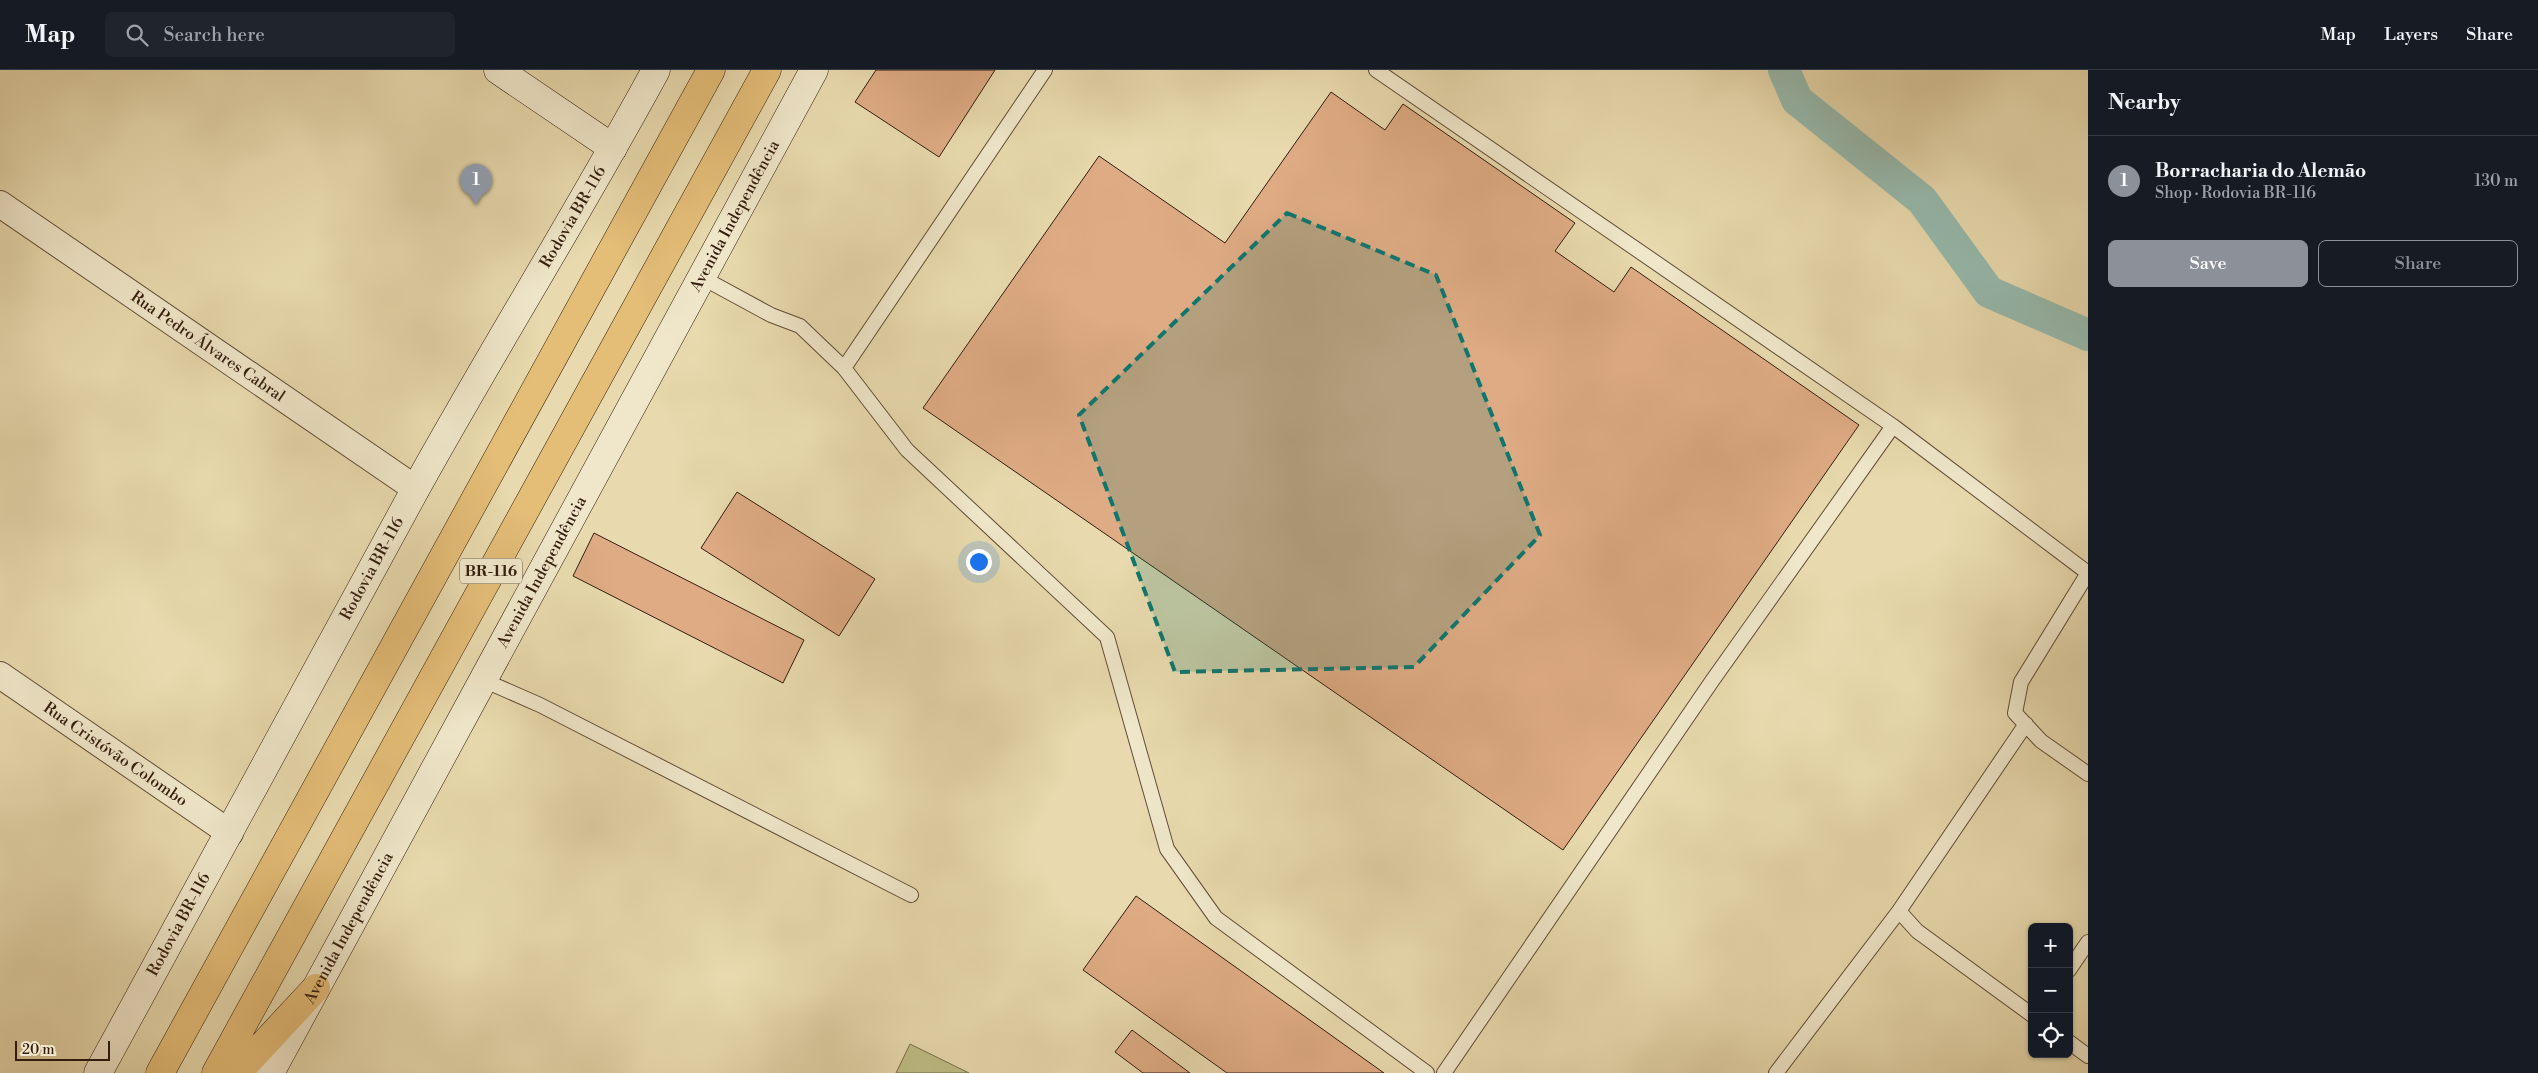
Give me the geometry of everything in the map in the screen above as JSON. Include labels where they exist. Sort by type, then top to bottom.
[{"type":"highway","name":"BR-116","points":[[160,1073],[710,70]]},
{"type":"highway","name":"BR-116","points":[[216,1073],[768,70]]},
{"type":"highway","points":[[237,1073],[316,988]]},
{"type":"main road","points":[[498,70],[613,148]]},
{"type":"main road","name":"Rodovia BR-116","points":[[98,1073],[416,488],[613,148],[656,70]]},
{"type":"main road","name":"Avenida Independência","points":[[270,1073],[814,70]]},
{"type":"street","name":"Rua Pedro Álvares Cabral","points":[[0,204],[416,488]]},
{"type":"street","name":"Rua Cristóvão Colombo","points":[[0,675],[230,833]]},
{"type":"lane","points":[[844,368],[1045,70]]},
{"type":"lane","points":[[1376,70],[1893,426],[2088,573],[2021,682],[2015,713],[2041,741],[2088,774]]},
{"type":"lane","points":[[701,277],[771,315],[800,326],[844,368],[907,450],[1107,637],[1167,849],[1216,918],[1427,1073]]},
{"type":"lane","points":[[1444,1073],[1712,681],[1893,426]]},
{"type":"lane","points":[[483,680],[540,705],[911,895]]},
{"type":"lane","points":[[1776,1073],[1899,911],[2026,724]]},
{"type":"lane","points":[[1899,911],[1918,931],[2029,1013]]},
{"type":"lane","points":[[2070,968],[2088,942]]},
{"type":"lane","points":[[2073,1045],[2088,1056]]},
{"type":"highlighted area","points":[[1287,213],[1436,275],[1540,535],[1414,667],[1175,672],[1079,415]]},
{"type":"shaded area","points":[[910,1044],[969,1073],[896,1073]]},
{"type":"building","points":[[876,70],[995,70],[939,157],[855,102]]},
{"type":"building","points":[[1331,92],[1385,130],[1403,104],[1575,223],[1555,251],[1614,292],[1631,267],[1859,425],[1563,850],[923,408],[1099,156],[1225,243]]},
{"type":"building","points":[[737,492],[875,579],[839,636],[701,548]]},
{"type":"building","points":[[594,533],[804,640],[783,683],[573,576]]},
{"type":"building","points":[[1136,896],[1384,1073],[1227,1073],[1083,970]]},
{"type":"building","points":[[1132,1030],[1190,1073],[1143,1073],[1115,1052]]},
{"type":"waterway","points":[[1784,70],[1797,100],[1922,200],[1989,292],[2088,335]]},
{"type":"place","name":"Borracharia do Alemão","points":[[476,205]]}]
